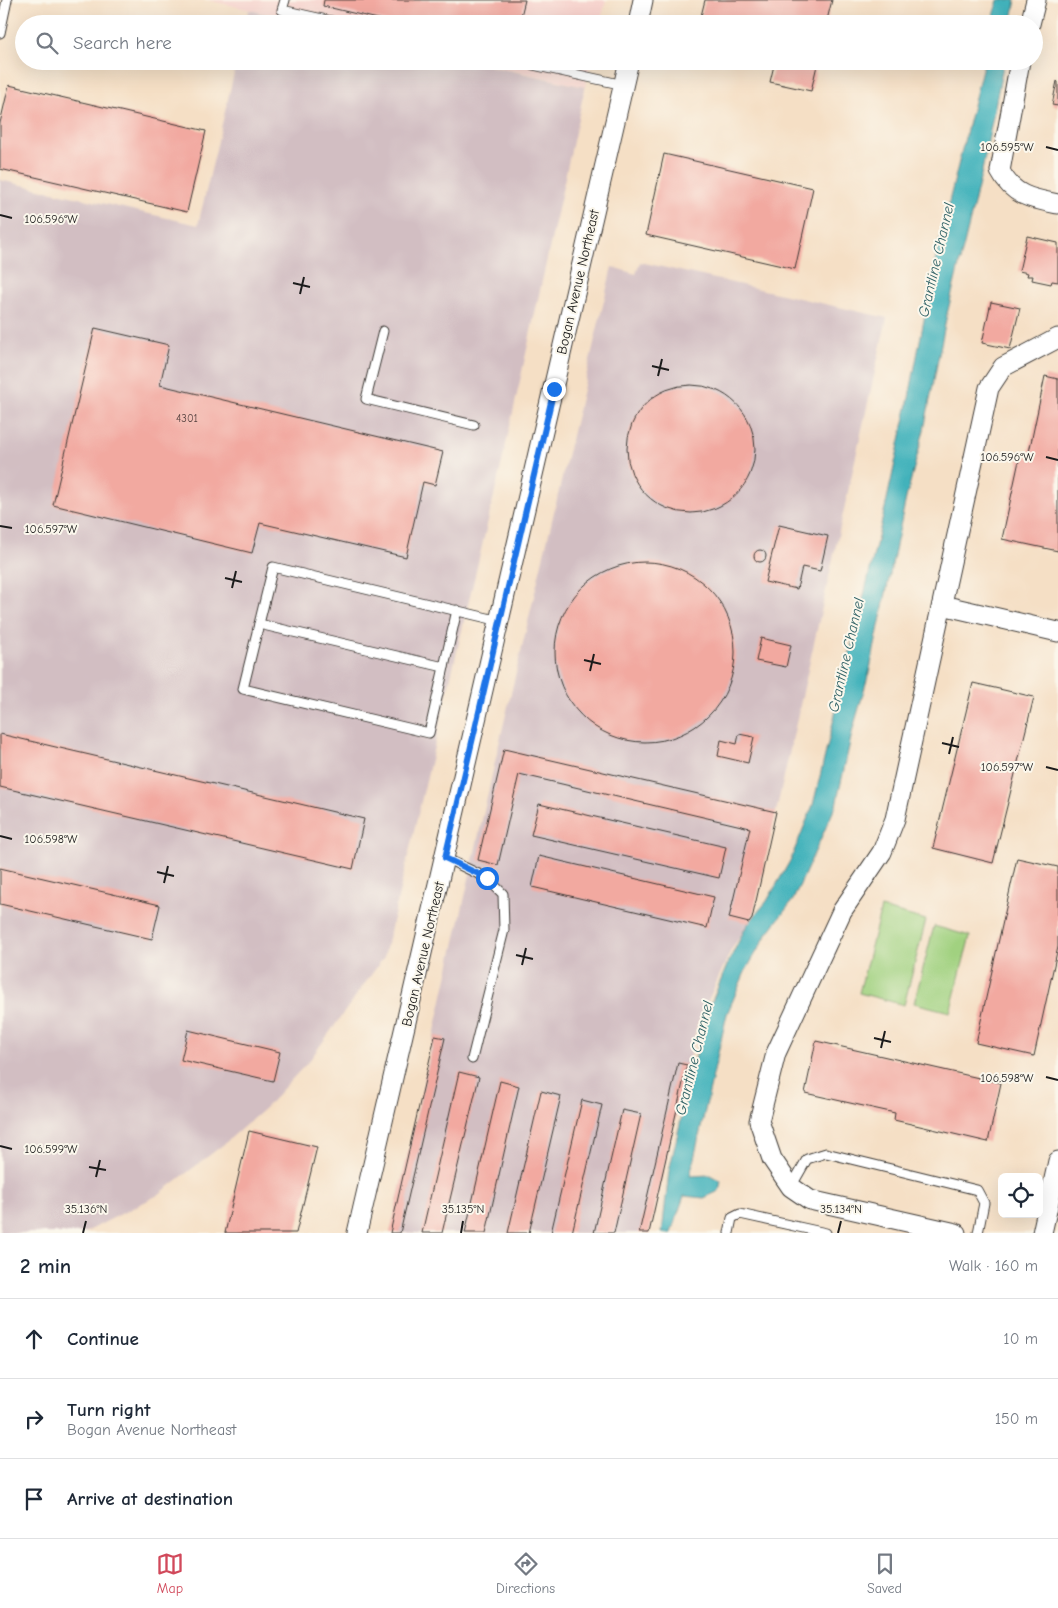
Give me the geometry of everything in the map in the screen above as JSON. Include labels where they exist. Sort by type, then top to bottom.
[{"type":"street","points":[[640,15],[643,0]]},
{"type":"street","points":[[1032,15],[1036,0]]},
{"type":"street","name":"Bogan Avenue Northeast","points":[[357,1233],[627,70]]},
{"type":"street","points":[[1018,70],[1000,171],[1008,185],[1031,198],[1058,204]]},
{"type":"street","points":[[956,1233],[810,1200],[791,1187],[772,1159],[759,1121],[776,1053],[842,911],[882,852],[895,819],[989,388],[1003,367],[1058,338]]},
{"type":"street","points":[[942,605],[1058,632]]},
{"type":"street","points":[[1042,1233],[1058,1161]]},
{"type":"lane","points":[[0,33],[8,0]]},
{"type":"lane","points":[[285,0],[282,10],[304,15]]},
{"type":"lane","points":[[556,70],[624,85]]},
{"type":"lane","points":[[383,331],[366,399],[474,425]]},
{"type":"lane","points":[[457,610],[429,732],[243,689],[273,567],[500,620]]},
{"type":"lane","points":[[259,624],[444,667]]},
{"type":"lane","points":[[445,858],[487,878],[503,894],[504,930],[472,1059]]},
{"type":"lane","points":[[791,1187],[807,1158],[826,1153],[967,1187],[976,1190],[984,1203],[978,1233]]},
{"type":"lane","points":[[728,1233],[732,1218],[740,1214],[826,1233]]},
{"type":"shaded area","points":[[208,0],[606,0],[602,15],[271,15]]},
{"type":"shaded area","points":[[249,10],[270,15],[248,15]]},
{"type":"shaded area","points":[[235,70],[508,70],[585,87],[502,462],[384,957],[309,1061],[265,1108],[224,1144],[158,1195],[84,1233],[0,1233],[0,180],[198,225]]},
{"type":"shaded area","points":[[511,70],[589,70],[585,87]]},
{"type":"shaded area","points":[[640,262],[887,318],[752,919],[731,950],[697,1025],[649,1233],[390,1233],[499,744],[612,267],[636,274]]},
{"type":"green space","points":[[881,908],[926,920],[904,1005],[859,993]]},
{"type":"green space","points":[[934,926],[970,936],[950,1012],[914,1003]]},
{"type":"water","points":[[998,0],[1016,0],[1013,15],[994,15]]},
{"type":"water","name":"Grantline Channel","points":[[982,70],[1002,70],[982,171],[947,314],[924,430],[906,498],[870,669],[853,729],[836,805],[793,900],[767,934],[745,972],[727,1014],[690,1176],[710,1175],[721,1181],[719,1191],[704,1198],[684,1196],[671,1233],[662,1233],[669,1171],[698,1046],[710,1006],[747,925],[767,901],[790,861],[813,805],[886,504],[907,408],[939,242]]},
{"type":"building","points":[[324,0],[525,0],[521,15],[361,15],[323,6]]},
{"type":"building","points":[[705,0],[832,0],[828,15],[701,15]]},
{"type":"building","points":[[773,70],[816,70],[811,91],[770,82]]},
{"type":"building","points":[[1058,82],[1058,106],[1052,105]]},
{"type":"building","points":[[9,85],[206,131],[187,212],[0,169],[0,123]]},
{"type":"building","points":[[664,154],[813,188],[795,269],[646,235]]},
{"type":"building","points":[[1027,236],[1058,243],[1058,282],[1052,281],[1051,284],[1032,280],[1033,276],[1027,276],[1028,273],[1019,271]]},
{"type":"building","points":[[991,302],[1020,308],[1010,349],[982,343]]},
{"type":"building","points":[[95,328],[169,345],[160,385],[443,452],[435,485],[423,482],[406,557],[260,523],[252,553],[53,505]]},
{"type":"building","points":[[1045,376],[1058,379],[1058,551],[1002,539],[1020,456],[1028,457]]},
{"type":"building","points":[[691,385],[704,386],[716,390],[736,404],[750,424],[754,436],[754,462],[750,474],[736,494],[716,508],[704,512],[691,513],[678,512],[666,508],[646,494],[632,474],[628,462],[627,449],[628,436],[632,424],[646,404],[666,390],[678,386]]},
{"type":"building","points":[[779,525],[828,536],[820,571],[802,567],[797,589],[765,582]]},
{"type":"building","points":[[760,550],[766,556],[760,562],[754,556]]},
{"type":"building","points":[[645,562],[663,564],[679,569],[695,577],[714,595],[720,602],[731,626],[735,652],[733,670],[728,686],[720,702],[702,721],[695,727],[671,738],[645,742],[627,740],[611,735],[595,727],[576,709],[570,702],[559,678],[555,652],[557,634],[562,618],[570,602],[588,583],[595,577],[619,566]]},
{"type":"building","points":[[761,638],[791,645],[786,667],[756,661]]},
{"type":"building","points":[[973,683],[1034,697],[993,863],[933,848]]},
{"type":"building","points":[[0,734],[364,819],[353,869],[0,787]]},
{"type":"building","points":[[739,734],[754,737],[748,763],[718,756],[721,740],[737,744]]},
{"type":"building","points":[[504,749],[776,812],[752,919],[749,923],[729,918],[750,828],[519,774],[498,865],[478,860]]},
{"type":"building","points":[[539,804],[726,847],[719,878],[531,835]]},
{"type":"building","points":[[539,856],[714,897],[707,928],[532,887]]},
{"type":"building","points":[[1017,858],[1058,867],[1058,947],[1034,1056],[976,1043]]},
{"type":"building","points":[[0,868],[160,905],[152,939],[0,904]]},
{"type":"building","points":[[188,1030],[280,1052],[273,1081],[181,1060]]},
{"type":"building","points":[[435,1036],[445,1038],[400,1233],[390,1233]]},
{"type":"building","points":[[816,1041],[1001,1083],[988,1142],[894,1120],[895,1113],[805,1093]]},
{"type":"building","points":[[678,1063],[687,1065],[649,1233],[639,1233]]},
{"type":"building","points":[[459,1072],[479,1077],[442,1233],[422,1233]]},
{"type":"building","points":[[500,1081],[519,1086],[486,1233],[465,1233]]},
{"type":"building","points":[[541,1091],[561,1096],[529,1233],[508,1233]]},
{"type":"building","points":[[582,1100],[602,1105],[572,1233],[551,1233]]},
{"type":"building","points":[[622,1110],[641,1114],[614,1233],[594,1233]]},
{"type":"building","points":[[249,1131],[317,1147],[296,1233],[225,1233]]},
{"type":"route","points":[[487,878],[445,858],[554,389]]}]
